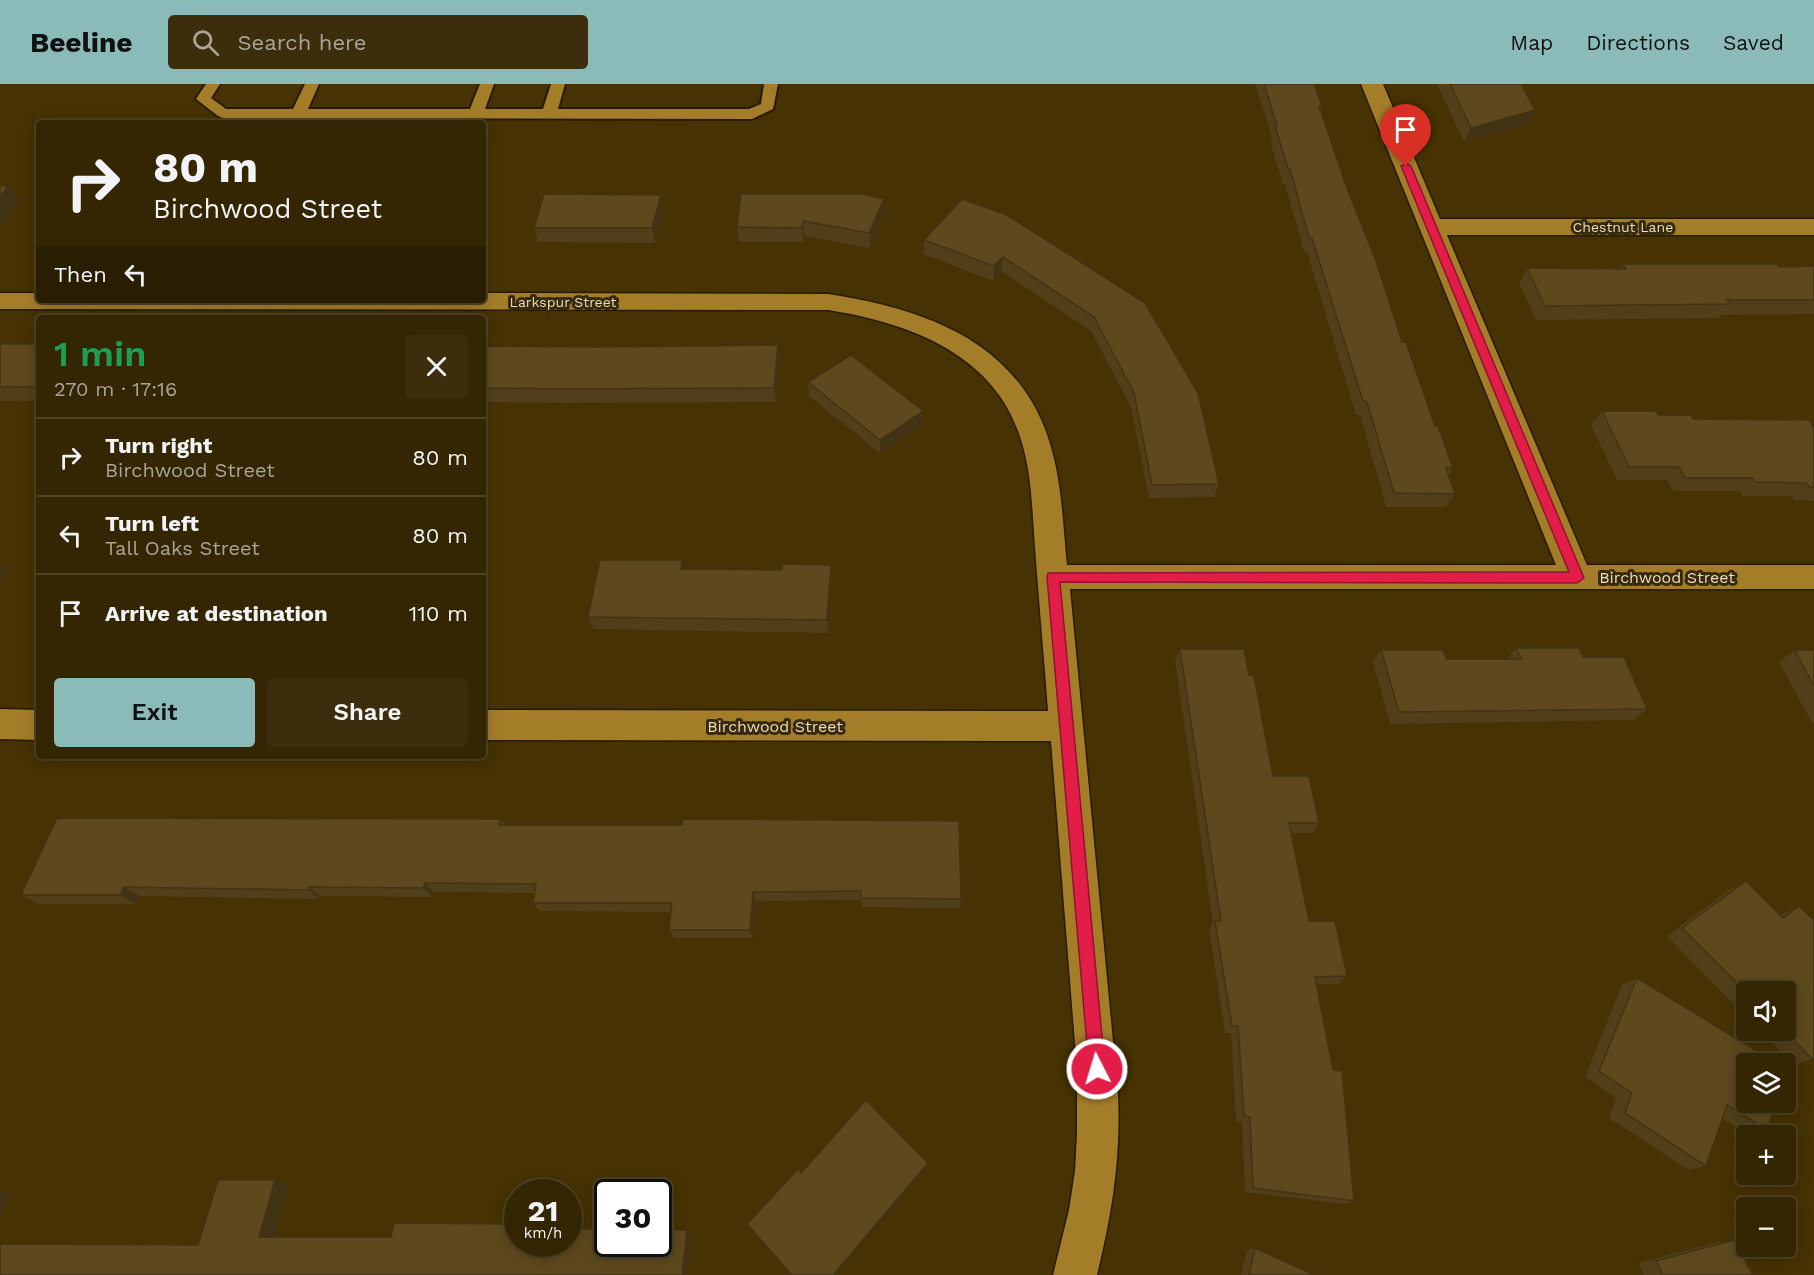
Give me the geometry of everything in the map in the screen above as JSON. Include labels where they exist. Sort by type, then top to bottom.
[{"type":"street","points":[[1372,84],[1577,578]]},
{"type":"street","name":"Chestnut Lane","points":[[1432,227],[1814,227]]},
{"type":"street","name":"Larkspur Street","points":[[0,301],[36,301]]},
{"type":"street","name":"Larkspur Street","points":[[486,302],[828,302],[861,306],[922,324],[972,352],[993,371],[1017,400],[1040,448],[1097,1069],[1096,1172],[1086,1231],[1075,1275]]},
{"type":"street","name":"Birchwood Street","points":[[1053,577],[1814,577]]},
{"type":"street","points":[[0,724],[36,724]]},
{"type":"street","name":"Birchwood Street","points":[[486,725],[1067,726]]},
{"type":"lane","points":[[213,84],[203,99],[223,113],[476,114],[752,114],[768,106],[771,84]]},
{"type":"lane","points":[[298,113],[312,84]]},
{"type":"lane","points":[[476,114],[488,84]]},
{"type":"lane","points":[[549,114],[558,84]]},
{"type":"building","points":[[1264,84],[1314,84],[1322,106],[1319,106],[1348,191],[1376,261],[1402,342],[1406,342],[1435,426],[1438,426],[1453,468],[1446,468],[1455,494],[1394,493],[1367,402],[1363,401],[1312,238],[1309,238]]},
{"type":"building","points":[[1450,84],[1521,84],[1535,110],[1471,128]]},
{"type":"building","points":[[0,186],[8,186],[0,197]]},
{"type":"building","points":[[544,194],[661,195],[652,228],[534,228]]},
{"type":"building","points":[[741,194],[862,194],[884,199],[869,233],[803,221],[802,228],[737,227]]},
{"type":"building","points":[[962,199],[1007,215],[1145,303],[1198,393],[1219,484],[1152,485],[1134,393],[1094,317],[1003,257],[994,266],[924,240]]},
{"type":"building","points":[[1623,264],[1814,266],[1814,300],[1727,300],[1729,304],[1545,306],[1527,268],[1626,269]]},
{"type":"building","points":[[0,344],[36,344],[36,387],[0,387]]},
{"type":"building","points":[[778,345],[774,388],[486,388],[486,346]]},
{"type":"building","points":[[851,355],[923,411],[880,440],[808,382]]},
{"type":"building","points":[[1602,411],[1656,411],[1658,415],[1691,415],[1693,419],[1809,420],[1814,428],[1814,487],[1809,487],[1806,483],[1755,482],[1753,478],[1685,478],[1679,467],[1629,467]]},
{"type":"building","points":[[600,560],[682,560],[681,569],[782,570],[782,564],[831,565],[827,620],[588,617]]},
{"type":"building","points":[[1516,648],[1579,648],[1583,657],[1624,657],[1647,709],[1399,712],[1381,650],[1443,650],[1446,659],[1521,659]]},
{"type":"building","points":[[1180,649],[1244,649],[1249,675],[1254,676],[1273,776],[1309,776],[1319,823],[1289,823],[1309,921],[1335,921],[1347,976],[1315,977],[1333,1070],[1342,1071],[1354,1201],[1253,1188],[1250,1117],[1244,1116],[1238,1026],[1232,1026],[1215,921],[1221,921]]},
{"type":"building","points":[[1795,650],[1814,650],[1814,686]]},
{"type":"building","points":[[57,818],[500,819],[499,825],[682,825],[683,819],[959,821],[961,899],[861,898],[861,891],[753,892],[750,930],[669,930],[672,903],[533,903],[536,884],[425,883],[423,888],[309,887],[308,890],[124,887],[121,895],[21,895]]},
{"type":"building","points":[[1746,881],[1783,918],[1799,906],[1814,920],[1814,1057],[1812,1059],[1795,1041],[1796,981],[1736,982],[1682,928]]},
{"type":"building","points":[[1637,978],[1736,1038],[1736,1041],[1740,1041],[1760,1053],[1736,1053],[1736,1111],[1727,1105],[1706,1166],[1625,1113],[1632,1093],[1599,1071]]},
{"type":"building","points":[[866,1100],[928,1163],[833,1275],[792,1275],[747,1224],[798,1169],[801,1173]]},
{"type":"building","points":[[1740,1113],[1772,1113],[1769,1125],[1759,1125]]},
{"type":"building","points":[[218,1180],[275,1180],[259,1237],[391,1237],[394,1223],[504,1224],[504,1257],[582,1257],[582,1229],[594,1229],[594,1257],[672,1257],[672,1230],[687,1230],[682,1275],[0,1275],[0,1244],[198,1245]]},
{"type":"building","points":[[1734,1240],[1736,1257],[1743,1257],[1753,1275],[1663,1275],[1656,1261]]},
{"type":"building","points":[[1255,1248],[1314,1275],[1249,1275]]},
{"type":"route","points":[[1097,1069],[1053,577],[1577,578],[1406,166]]}]
